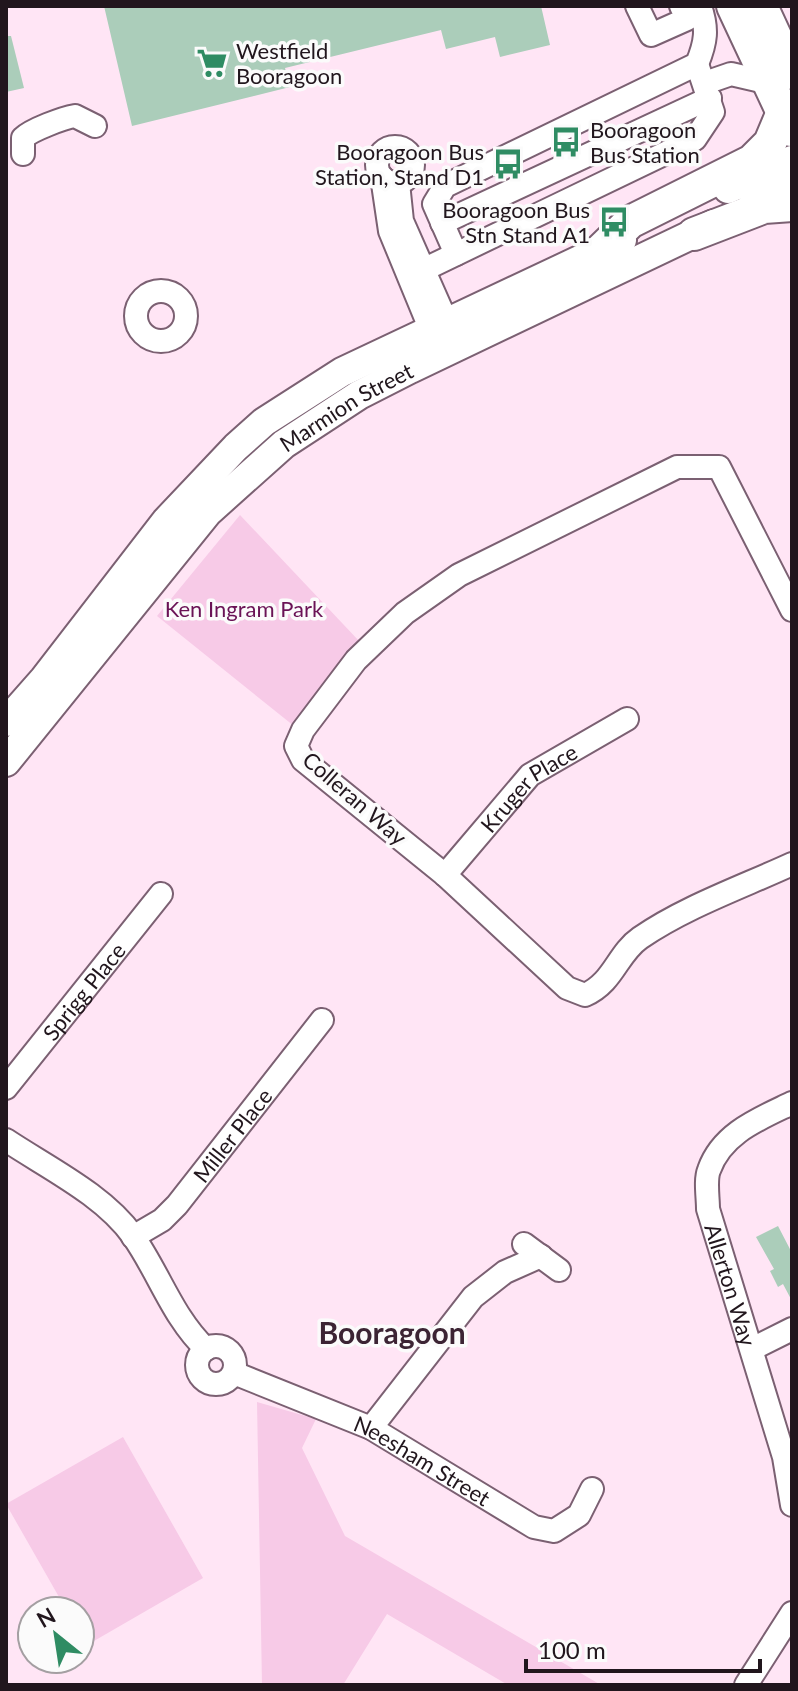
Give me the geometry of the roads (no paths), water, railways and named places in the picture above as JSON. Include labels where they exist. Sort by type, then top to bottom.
[{"type":"highway","points":[[733,6],[781,78]]},
{"type":"highway","points":[[601,250],[630,222],[752,161],[787,123],[781,78],[761,6]]},
{"type":"highway","points":[[694,234],[764,207],[792,205]]},
{"type":"main road","name":"Marmion Street","points":[[6,762],[167,559],[240,480],[440,333],[601,250],[792,160]]},
{"type":"main road","name":"Marmion Street","points":[[6,722],[201,482],[246,437],[298,398],[342,372],[694,234],[792,187]]},
{"type":"street","points":[[637,6],[651,35],[687,19],[681,6]]},
{"type":"street","points":[[423,270],[695,139],[713,112],[704,82],[706,25],[700,6]]},
{"type":"street","points":[[456,254],[434,204],[445,186],[704,82],[731,74],[781,78]]},
{"type":"street","points":[[442,223],[704,82]]},
{"type":"street","points":[[23,154],[23,138],[29,133],[53,126],[60,119],[75,116],[95,126]]},
{"type":"street","points":[[390,180],[402,221],[423,270],[440,333],[390,231],[390,180]]},
{"type":"street","name":"Colleran Way","points":[[792,610],[719,467],[677,467],[459,575],[405,613],[356,660],[303,730],[296,746],[303,760],[445,875],[567,988],[585,995],[601,988],[636,941],[663,924],[792,864]]},
{"type":"street","name":"Kruger Place","points":[[445,875],[530,775],[627,719]]},
{"type":"street","name":"Sprigg Place","points":[[6,1088],[161,894]]},
{"type":"street","name":"Miller Place","points":[[133,1237],[162,1220],[177,1205],[322,1020]]},
{"type":"street","name":"Allerton Way","points":[[792,1103],[748,1124],[728,1139],[708,1171],[708,1209],[784,1457],[792,1505]]},
{"type":"street","points":[[6,1140],[118,1218],[133,1237],[186,1330],[206,1349],[214,1346],[229,1350],[236,1363],[234,1373]]},
{"type":"street","points":[[371,1428],[473,1297],[505,1272],[541,1257]]},
{"type":"street","points":[[752,1349],[792,1329]]},
{"type":"street","name":"Neesham Street","points":[[206,1349],[197,1368],[205,1381],[219,1384],[234,1373],[371,1428],[534,1527],[554,1531],[579,1515],[592,1489]]},
{"type":"street","points":[[746,1685],[792,1613]]},
{"type":"place","name":"Westfield Booragoon","points":[[212,63]]},
{"type":"place","name":"Booragoon Bus Station","points":[[566,142]]},
{"type":"place","name":"Booragoon Bus Station, Stand D1","points":[[508,164]]},
{"type":"place","name":"Booragoon Bus Stn Stand A1","points":[[614,222]]},
{"type":"district","name":"Booragoon","points":[[392,1332]]},
{"type":"park label","name":"Ken Ingram Park","points":[[244,608]]}]
